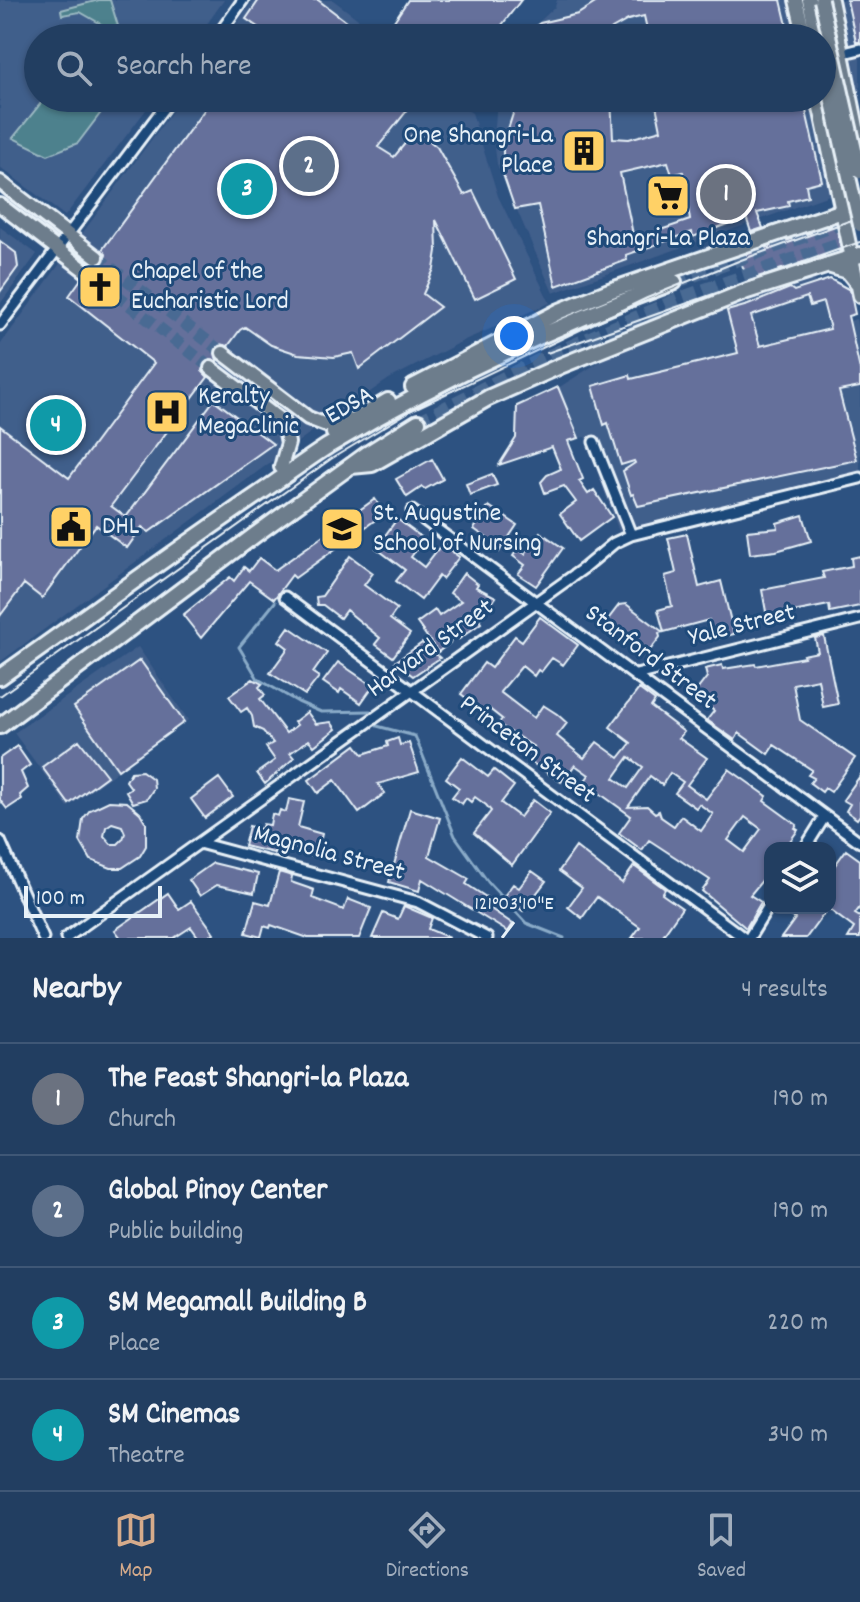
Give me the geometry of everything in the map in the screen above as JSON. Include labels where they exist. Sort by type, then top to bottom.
[{"type":"highway","points":[[269,487],[281,467],[356,418],[560,311],[843,210],[859,207],[836,109]]},
{"type":"highway","points":[[843,210],[860,225]]},
{"type":"highway","points":[[351,466],[372,464],[488,398],[573,360],[747,291],[856,256]]},
{"type":"highway","points":[[830,265],[848,271],[859,289]]},
{"type":"highway","name":"EDSA","points":[[0,677],[184,544],[326,448],[406,401],[586,315],[674,282]]},
{"type":"highway","name":"EDSA","points":[[0,726],[351,466],[418,422]]},
{"type":"main road","points":[[796,0],[802,24]]},
{"type":"main road","points":[[809,0],[814,24]]},
{"type":"main road","points":[[821,0],[826,24]]},
{"type":"main road","points":[[831,0],[860,142]]},
{"type":"main road","points":[[836,66],[860,172]]},
{"type":"main road","points":[[821,112],[856,256],[859,289]]},
{"type":"main road","points":[[834,112],[860,225]]},
{"type":"main road","points":[[0,182],[67,236]]},
{"type":"main road","points":[[0,188],[97,257]]},
{"type":"main road","points":[[0,205],[87,272]]},
{"type":"main road","points":[[223,353],[308,418],[326,425],[356,418]]},
{"type":"main road","points":[[211,368],[284,423],[291,424],[297,419],[295,408]]},
{"type":"main road","points":[[281,467],[288,443],[284,423]]},
{"type":"street","points":[[226,24],[243,0]]},
{"type":"street","points":[[836,55],[860,49]]},
{"type":"street","points":[[0,325],[160,112]]},
{"type":"street","points":[[594,442],[631,535]]},
{"type":"street","name":"Harvard Street","points":[[66,938],[584,568],[614,543],[631,535],[860,478]]},
{"type":"street","name":"Stanford Street","points":[[412,511],[860,842]]},
{"type":"street","name":"Princeton Street","points":[[285,597],[746,938]]},
{"type":"street","name":"Yale Street","points":[[636,675],[860,619]]},
{"type":"street","points":[[809,842],[825,816]]},
{"type":"street","points":[[0,841],[43,938]]},
{"type":"street","name":"Magnolia Street","points":[[199,843],[418,902],[487,938]]},
{"type":"street","points":[[746,938],[764,912]]},
{"type":"street","points":[[87,938],[89,922]]},
{"type":"shaded area","points":[[0,0],[224,0],[207,24],[24,24],[24,112],[144,112],[65,216],[0,167]]},
{"type":"shaded area","points":[[254,0],[333,0],[365,24],[236,24]]},
{"type":"shaded area","points":[[557,0],[788,0],[795,24],[537,24],[555,7]]},
{"type":"shaded area","points":[[836,0],[860,0],[860,111],[848,52]]},
{"type":"shaded area","points":[[172,112],[470,112],[498,196],[550,303],[467,339],[389,379],[310,433],[0,662],[0,345]]},
{"type":"shaded area","name":"Shangri-La Plaza","points":[[496,112],[815,112],[832,194],[553,293],[497,164],[494,140]]},
{"type":"shaded area","points":[[0,227],[37,254],[0,304]]},
{"type":"shaded area","points":[[814,277],[829,327],[856,319],[860,338],[860,484],[843,479],[619,532],[585,437],[579,438],[558,388],[631,342]]},
{"type":"shaded area","points":[[138,647],[188,720],[68,807],[14,733]]},
{"type":"green space","points":[[110,0],[117,24],[101,24],[80,12],[62,15],[61,10]]},
{"type":"green space","points":[[34,112],[101,112],[78,143],[48,155],[13,138]]},
{"type":"building","points":[[259,0],[318,0],[350,24],[253,24],[246,19]]},
{"type":"building","points":[[408,0],[521,0],[503,24],[398,24],[394,21]]},
{"type":"building","points":[[600,0],[781,0],[787,24],[646,24],[644,16],[621,24],[539,24],[578,14]]},
{"type":"building","points":[[847,0],[860,0],[860,42],[856,42]]},
{"type":"building","points":[[203,112],[406,112],[378,147],[394,157],[416,130],[437,147],[464,195],[473,191],[516,279],[475,299],[436,220],[434,269],[423,294],[440,307],[359,369],[353,353],[334,357],[298,354],[271,345],[245,327],[240,330],[228,346],[220,344],[215,348],[217,361],[203,363],[202,371],[208,377],[111,506],[126,517],[214,400],[273,444],[149,532],[142,527],[127,548],[96,525],[42,598],[24,584],[0,616],[0,426],[69,478],[154,363],[69,296],[81,279],[90,281],[95,277],[96,269],[92,264],[100,266],[105,262],[106,254],[102,250]]},
{"type":"building","name":"Shangri-La Plaza","points":[[514,112],[612,112],[613,138],[629,139],[661,130],[657,112],[806,112],[822,181],[806,185],[808,196],[788,201],[789,206],[757,213],[763,228],[751,232],[746,217],[693,237],[692,232],[626,255],[627,260],[556,286],[538,205],[515,209],[503,174],[503,145]],"holes":[[[668,162],[672,175],[683,172],[690,220],[634,239],[620,173]]]},
{"type":"building","points":[[836,224],[841,250],[748,280],[739,257]]},
{"type":"building","points":[[0,241],[16,253],[18,267],[0,292]]},
{"type":"building","points":[[830,279],[850,290],[855,314],[848,316],[860,370],[860,387],[839,391],[857,460],[638,506],[623,471],[635,463],[621,465],[608,423],[604,425],[593,386],[630,375],[631,379],[738,353],[727,311],[790,288],[794,291]],"holes":[[[807,297],[810,306],[823,302],[830,329],[760,346],[751,316]]]},
{"type":"building","points":[[558,387],[579,438],[568,441],[583,479],[579,481],[588,494],[594,490],[612,517],[579,541],[560,514],[576,502],[564,486],[545,493],[541,482],[547,475],[561,469],[552,447],[499,465],[516,438],[517,406]]},
{"type":"building","points":[[432,459],[443,479],[407,497],[396,479]]},
{"type":"building","points":[[492,474],[497,485],[470,495],[466,484]]},
{"type":"building","points":[[375,499],[385,513],[295,578],[292,575],[274,599],[249,581],[201,638],[183,615],[230,577],[234,581],[244,567],[249,571],[259,558],[275,570]]},
{"type":"building","points":[[489,506],[517,525],[499,552],[485,543],[488,539],[474,529]]},
{"type":"building","points":[[803,515],[811,541],[776,551],[750,554],[747,531],[778,528],[777,523]]},
{"type":"building","points":[[397,519],[424,539],[411,557],[424,567],[442,544],[459,557],[442,579],[439,576],[421,600],[396,581],[405,570],[376,548]]},
{"type":"building","points":[[540,532],[563,548],[536,586],[518,574],[525,565],[513,556],[518,549],[525,554]]},
{"type":"building","points":[[687,534],[699,587],[721,581],[734,634],[714,639],[709,620],[664,632],[658,610],[672,606],[665,576],[676,573],[668,538]]},
{"type":"building","points":[[350,556],[373,573],[364,585],[397,609],[390,619],[410,634],[393,657],[375,644],[380,638],[346,610],[340,618],[323,605],[317,605],[316,597],[322,596]]},
{"type":"building","points":[[860,556],[860,606],[830,612],[829,605],[767,617],[762,590],[824,578],[822,572],[852,566],[851,558]]},
{"type":"building","points":[[464,573],[478,584],[476,587],[496,597],[479,620],[481,623],[459,639],[454,632],[450,643],[438,652],[417,623],[435,610],[439,616],[461,601],[450,593]]},
{"type":"building","points":[[626,604],[663,632],[659,633],[660,637],[647,654],[606,622],[619,605]]},
{"type":"building","points":[[540,617],[578,645],[563,665],[552,658],[534,676],[522,666],[500,692],[534,718],[543,705],[557,714],[567,723],[557,736],[584,758],[597,742],[619,758],[631,743],[610,727],[639,689],[655,701],[651,707],[684,732],[679,738],[707,758],[687,785],[706,799],[729,769],[767,796],[764,801],[797,825],[795,828],[798,830],[789,842],[764,842],[764,878],[750,895],[761,902],[746,928],[702,891],[710,880],[649,840],[642,850],[619,833],[631,816],[584,782],[589,775],[575,765],[561,782],[525,758],[534,747],[498,724],[502,719],[488,708],[485,712],[461,694],[484,663],[491,668],[515,636],[522,641]],"holes":[[[629,757],[643,767],[628,788],[614,778]],[[670,773],[683,782],[675,793],[696,808],[699,804],[713,814],[701,831],[681,816],[674,826],[661,817],[659,811],[655,813],[647,806],[628,807],[650,776],[662,785]],[[745,817],[761,829],[744,852],[728,840]]]},
{"type":"building","points":[[289,627],[327,653],[313,673],[319,677],[305,695],[270,673],[288,648],[279,641]]},
{"type":"building","points":[[824,636],[838,704],[823,707],[818,679],[793,684],[800,720],[855,758],[831,792],[825,788],[822,792],[810,783],[814,778],[808,775],[812,770],[774,745],[768,754],[739,733],[735,740],[707,720],[714,711],[694,694],[707,677],[705,669],[722,665],[723,669],[756,666],[804,657],[818,652],[815,638]]},
{"type":"building","points":[[422,643],[440,658],[413,676],[395,662]]},
{"type":"building","points":[[140,660],[184,722],[118,770],[74,707]]},
{"type":"building","points":[[338,662],[373,686],[361,703],[341,689],[339,693],[323,682]]},
{"type":"building","points":[[253,679],[262,684],[259,687],[265,695],[260,699],[286,733],[307,712],[316,724],[331,722],[336,729],[314,746],[309,740],[290,753],[294,758],[265,784],[257,773],[275,760],[266,747],[273,743],[263,731],[254,727],[247,708],[241,712],[229,696]]},
{"type":"building","points":[[398,738],[400,745],[409,743],[419,772],[378,784],[385,793],[359,813],[335,780],[318,793],[309,780],[356,745],[363,754],[388,746],[387,742]]},
{"type":"building","points":[[79,740],[107,776],[69,804],[42,767]]},
{"type":"building","points":[[17,746],[30,765],[21,772],[28,788],[20,795],[22,799],[7,809],[0,800],[0,758]]},
{"type":"building","points":[[462,757],[488,777],[494,770],[514,786],[501,803],[520,817],[533,800],[550,813],[512,865],[474,833],[491,811],[486,805],[475,797],[471,802],[466,798],[462,804],[452,797],[459,788],[446,778]]},
{"type":"building","points":[[142,771],[153,779],[154,788],[147,799],[133,803],[126,791],[131,788],[126,781],[131,772]]},
{"type":"building","points":[[860,776],[860,815],[857,819],[846,811],[850,804],[843,800]]},
{"type":"building","points":[[219,778],[233,797],[205,818],[191,799]]},
{"type":"building","points":[[289,799],[304,802],[298,827],[322,834],[316,857],[294,852],[295,847],[277,843],[274,853],[244,846],[249,826],[261,829],[263,824],[270,825],[272,814],[278,816],[280,810],[286,812]]},
{"type":"building","points":[[109,801],[127,802],[140,813],[146,823],[146,846],[140,856],[122,868],[111,868],[91,860],[80,841],[83,819],[90,810]],"holes":[[[112,823],[122,826],[125,833],[123,839],[118,844],[111,844],[104,836],[106,827]]]},
{"type":"building","points":[[410,809],[440,818],[429,856],[469,879],[466,884],[489,899],[485,905],[513,924],[508,932],[422,879],[419,891],[389,882]]},
{"type":"building","points":[[576,847],[622,883],[634,866],[665,889],[662,894],[682,908],[661,938],[632,938],[640,927],[597,897],[582,918],[568,907],[582,888],[559,871]]},
{"type":"building","points":[[846,850],[860,860],[860,907],[855,914],[860,917],[860,938],[848,938],[854,928],[835,914],[836,864]]},
{"type":"building","points":[[213,863],[258,874],[254,893],[217,885],[200,896],[189,880]]},
{"type":"building","points":[[532,871],[546,881],[523,911],[504,896],[513,884],[519,888]]},
{"type":"building","points":[[279,872],[292,876],[291,882],[314,890],[312,898],[344,910],[348,899],[371,908],[359,938],[308,938],[271,925],[270,928],[264,926],[261,937],[246,933],[255,901],[270,905]]},
{"type":"building","points":[[168,893],[179,909],[191,901],[214,933],[207,938],[199,938],[191,927],[174,938],[121,938],[115,930]]},
{"type":"building","points":[[404,906],[432,918],[428,929],[450,938],[372,938],[383,913],[398,919]]},
{"type":"building","points":[[824,914],[806,938],[781,938],[795,919],[790,915]]},
{"type":"waterway","points":[[275,602],[239,647],[258,679],[321,712],[370,711]]},
{"type":"waterway","points":[[377,726],[415,736],[455,836],[488,882],[526,923],[564,938]]},
{"type":"tunnel","points":[[674,282],[860,216]]},
{"type":"tunnel","points":[[418,422],[536,362],[679,299],[860,237]]},
{"type":"tunnel","points":[[97,257],[223,353]]},
{"type":"tunnel","points":[[87,272],[211,368]]},
{"type":"tram line","points":[[0,696],[331,459],[412,410],[647,298],[860,217]]},
{"type":"tram line","points":[[547,353],[860,242]]},
{"type":"place","name":"One Shangri-La Place","points":[[584,151]]},
{"type":"place","name":"Global Pinoy Center","points":[[309,166]]},
{"type":"place","name":"SM Megamall Building B","points":[[247,189]]},
{"type":"place","name":"The Feast Shangri-la Plaza","points":[[726,194]]},
{"type":"place","name":"Shangri-La Plaza","points":[[668,196]]},
{"type":"place","name":"Chapel of the Eucharistic Lord","points":[[100,287]]},
{"type":"place","name":"Keralty MegaClinic","points":[[167,412]]},
{"type":"place","name":"SM Cinemas","points":[[56,425]]},
{"type":"place","name":"DHL","points":[[71,527]]},
{"type":"place","name":"St. Augustine School of Nursing","points":[[342,529]]}]
